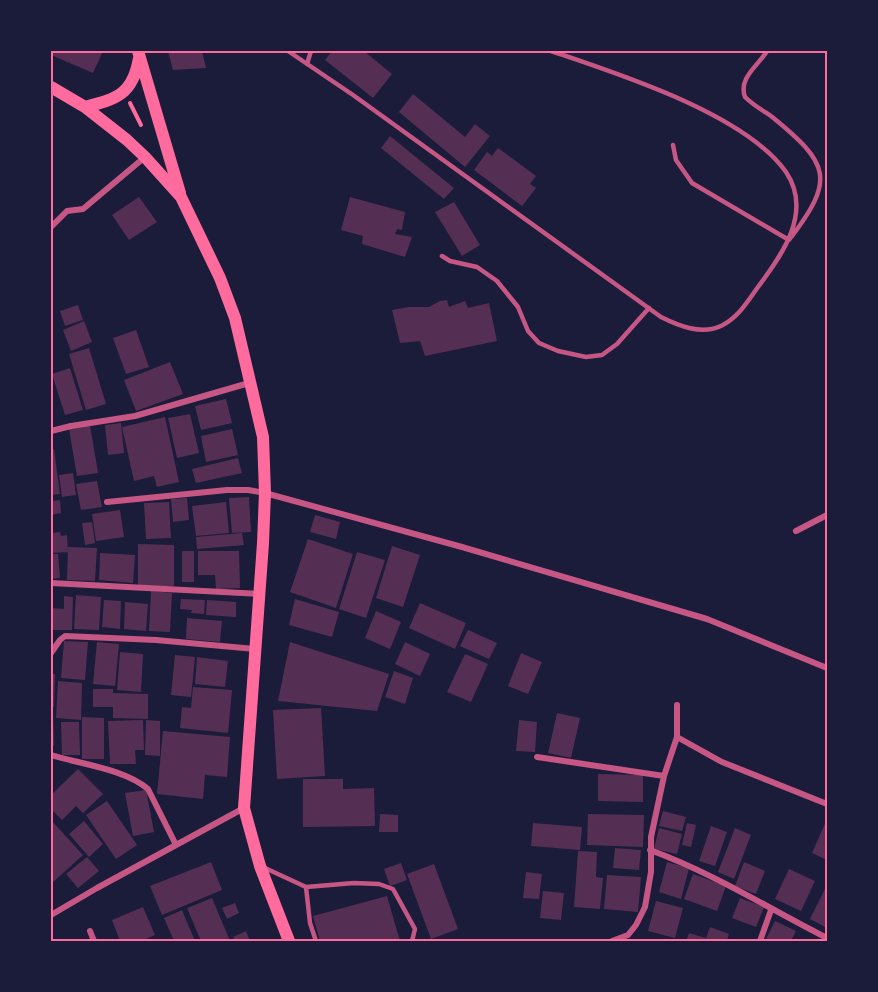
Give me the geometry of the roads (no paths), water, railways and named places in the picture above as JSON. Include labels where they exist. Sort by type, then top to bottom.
[{"type":"main road","points":[[85,107],[112,99],[124,92],[135,76],[139,54]]},
{"type":"main road","points":[[139,54],[181,197],[220,278],[235,318],[263,437],[265,493],[244,808],[260,866],[289,941]]},
{"type":"main road","points":[[51,87],[85,107],[127,140],[181,197]]},
{"type":"street","points":[[51,227],[67,211],[82,209],[145,157]]},
{"type":"street","points":[[51,432],[71,426],[135,416],[249,383]]},
{"type":"street","points":[[107,501],[227,490],[265,493],[451,544],[707,619],[827,668]]},
{"type":"street","points":[[796,531],[827,515]]},
{"type":"street","points":[[51,583],[259,594]]},
{"type":"street","points":[[51,653],[64,636],[156,640],[255,649]]},
{"type":"street","points":[[612,941],[628,935],[645,907],[651,872],[651,837],[664,776],[677,737],[677,705]]},
{"type":"street","points":[[677,737],[722,762],[827,804]]},
{"type":"street","points":[[51,755],[120,774],[141,783],[148,789],[177,845]]},
{"type":"street","points":[[537,757],[664,776]]},
{"type":"street","points":[[51,915],[244,808]]},
{"type":"street","points":[[650,850],[699,869],[771,910],[827,938]]},
{"type":"street","points":[[760,941],[771,910]]},
{"type":"street","points":[[90,931],[94,941]]},
{"type":"lane","points":[[288,51],[661,317],[681,327],[701,330],[720,327],[732,320],[743,308],[809,214],[819,196],[822,182],[819,167],[795,136],[745,97],[742,89],[744,82],[767,51]]},
{"type":"lane","points":[[307,64],[311,51]]},
{"type":"lane","points":[[551,51],[684,102],[727,123],[773,155],[788,175],[797,196],[797,215],[789,240]]},
{"type":"lane","points":[[673,145],[676,160],[692,183],[789,240]]},
{"type":"lane","points":[[442,256],[450,261],[477,267],[497,281],[518,308],[528,332],[539,344],[558,351],[586,357],[602,355],[617,344],[649,308]]},
{"type":"lane","points":[[260,866],[306,887],[354,883],[379,884],[393,889],[415,929],[412,941]]},
{"type":"lane","points":[[306,887],[310,922],[316,941]]}]
